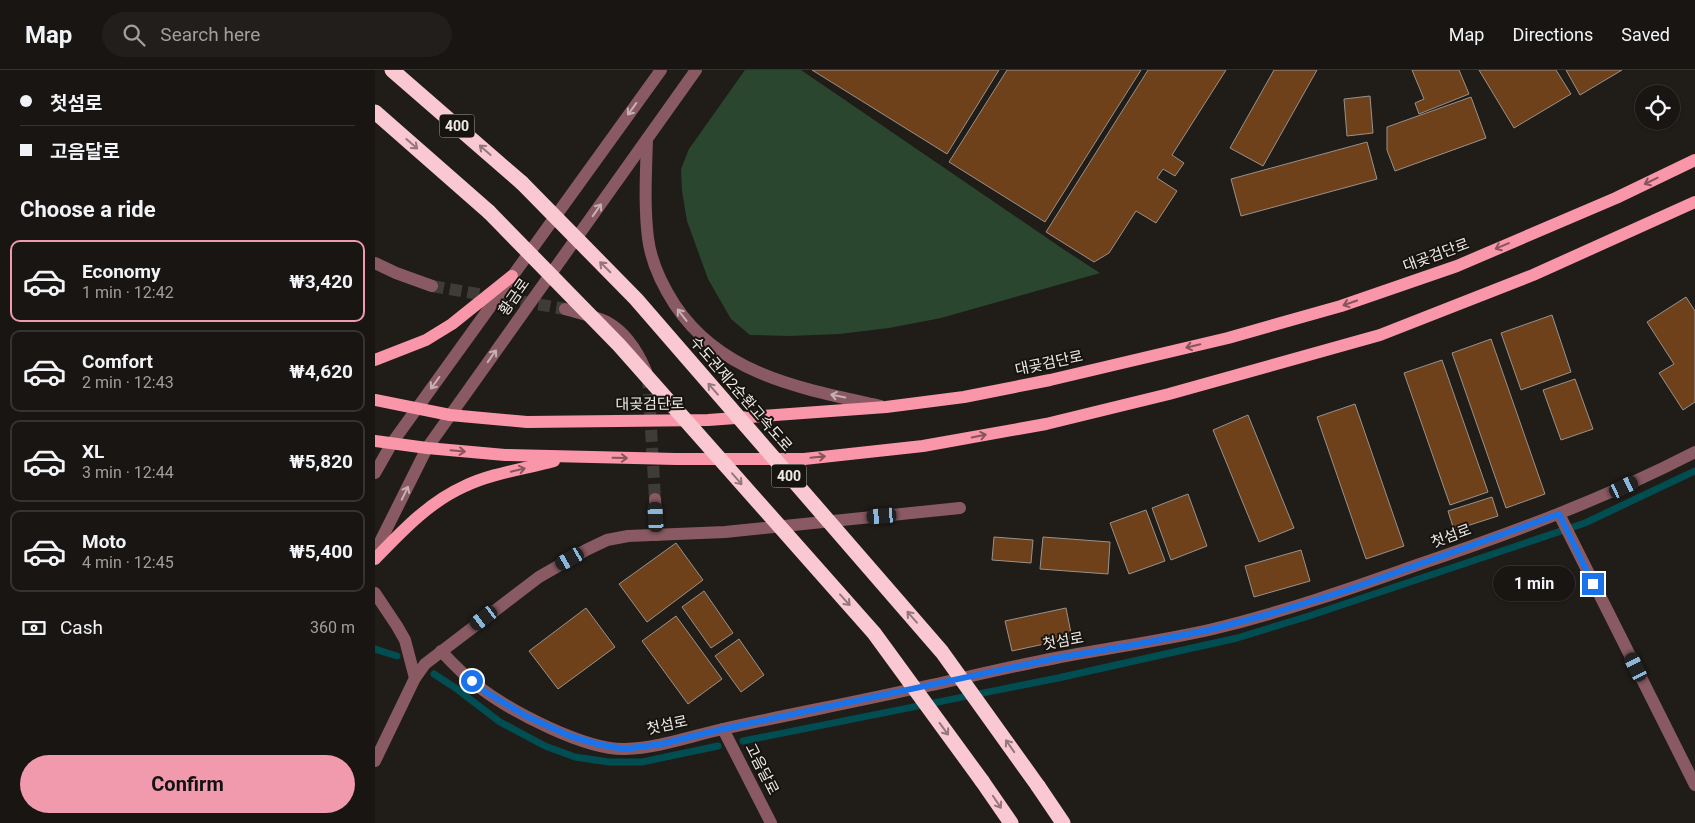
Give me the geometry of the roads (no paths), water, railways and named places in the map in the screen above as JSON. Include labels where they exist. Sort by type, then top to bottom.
[{"type":"highway","name":"수도권제2순환고속도로","points":[[393,70],[521,182],[636,299],[942,652],[1063,823]]},
{"type":"highway","name":"400","points":[[375,112],[489,212],[619,345],[874,633],[1011,823]]},
{"type":"main road","name":"대곶검단로","points":[[375,400],[450,415],[527,422],[708,420],[886,407],[964,397],[1050,380],[1228,338],[1341,306],[1457,266],[1616,198],[1695,160]]},
{"type":"main road","points":[[375,441],[505,455],[675,459],[804,459],[923,446],[1046,424],[1169,394],[1380,335],[1533,275],[1695,202]]},
{"type":"main road","points":[[375,360],[426,340],[452,324],[512,276]]},
{"type":"main road","points":[[375,559],[425,511],[449,494],[467,485],[569,457]]},
{"type":"street","name":"황금로","points":[[375,473],[392,443],[416,409],[661,70]]},
{"type":"street","name":"황금로","points":[[375,552],[427,448],[696,70]]},
{"type":"street","points":[[647,139],[646,208],[648,240],[659,276],[682,316],[726,355],[748,368],[779,381],[886,407]]},
{"type":"street","points":[[375,263],[432,286]]},
{"type":"street","points":[[565,309],[607,322],[624,335],[633,345],[648,376]]},
{"type":"street","name":"첫섬로","points":[[441,651],[481,689],[526,716],[570,736],[624,749],[661,744],[723,729],[1057,658],[1213,629],[1277,612],[1348,590],[1559,514],[1624,487],[1695,452]]},
{"type":"street","points":[[655,500],[657,535]]},
{"type":"street","points":[[375,761],[415,678],[425,664],[539,577],[607,540],[628,536],[725,532],[960,508]]},
{"type":"street","points":[[1559,514],[1695,785]]},
{"type":"street","points":[[375,593],[405,640],[415,678]]},
{"type":"street","name":"고음달로","points":[[723,729],[771,823]]},
{"type":"waterway","points":[[743,741],[1058,678],[1237,638],[1309,616],[1585,523],[1695,471]]},
{"type":"waterway","points":[[375,649],[397,656]]},
{"type":"waterway","points":[[434,674],[500,722],[545,746],[575,757],[609,762],[642,762],[718,746]]},
{"type":"tunnel","points":[[432,286],[565,309]]},
{"type":"tunnel","points":[[648,376],[655,499]]}]
